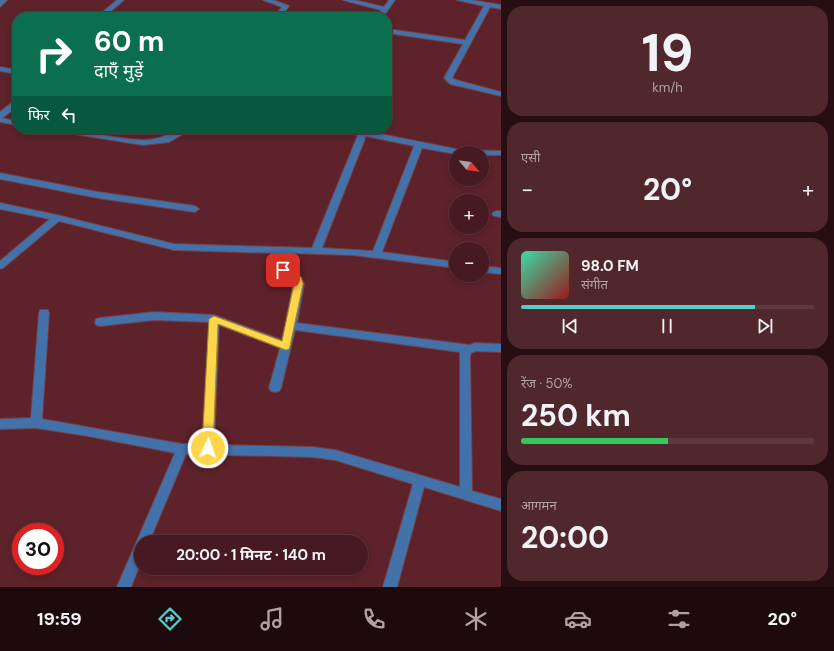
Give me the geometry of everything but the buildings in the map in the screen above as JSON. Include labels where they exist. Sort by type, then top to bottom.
[{"type":"street","points":[[0,5],[4,0]]},
{"type":"street","points":[[105,12],[121,0]]},
{"type":"street","points":[[266,0],[286,6],[281,12]]},
{"type":"street","points":[[346,0],[384,9]]},
{"type":"street","points":[[382,12],[392,0]]},
{"type":"street","points":[[460,0],[501,7]]},
{"type":"street","points":[[488,5],[466,42],[449,75],[449,80],[501,94]]},
{"type":"street","points":[[392,32],[466,42]]},
{"type":"street","points":[[0,69],[12,71]]},
{"type":"street","points":[[0,116],[12,107]]},
{"type":"street","points":[[0,120],[12,122]]},
{"type":"street","points":[[87,134],[143,143],[166,140],[178,134]]},
{"type":"street","points":[[316,250],[362,134]]},
{"type":"street","points":[[367,134],[461,152],[501,153]]},
{"type":"street","points":[[376,256],[419,145]]},
{"type":"street","points":[[0,176],[98,195],[195,209]]},
{"type":"street","points":[[0,206],[57,218],[168,246],[353,252],[449,264]]},
{"type":"street","points":[[0,266],[57,218]]},
{"type":"street","points":[[275,388],[291,326],[298,280],[283,270],[282,249]]},
{"type":"street","points":[[489,270],[501,271]]},
{"type":"street","points":[[36,423],[44,313]]},
{"type":"street","points":[[100,322],[154,316],[214,319],[286,346]]},
{"type":"street","points":[[208,448],[214,319]]},
{"type":"street","points":[[291,326],[470,349],[501,348]]},
{"type":"street","points":[[466,495],[465,356],[466,351],[470,349]]},
{"type":"street","points":[[0,424],[36,423],[88,431],[182,449],[208,448],[312,452],[335,455],[501,505]]},
{"type":"street","points":[[146,535],[182,449]]},
{"type":"street","points":[[390,587],[420,480]]},
{"type":"street","points":[[124,587],[134,563]]},
{"type":"route","points":[[208,448],[214,319],[286,346],[299,284],[298,280],[294,276],[283,270]]}]
